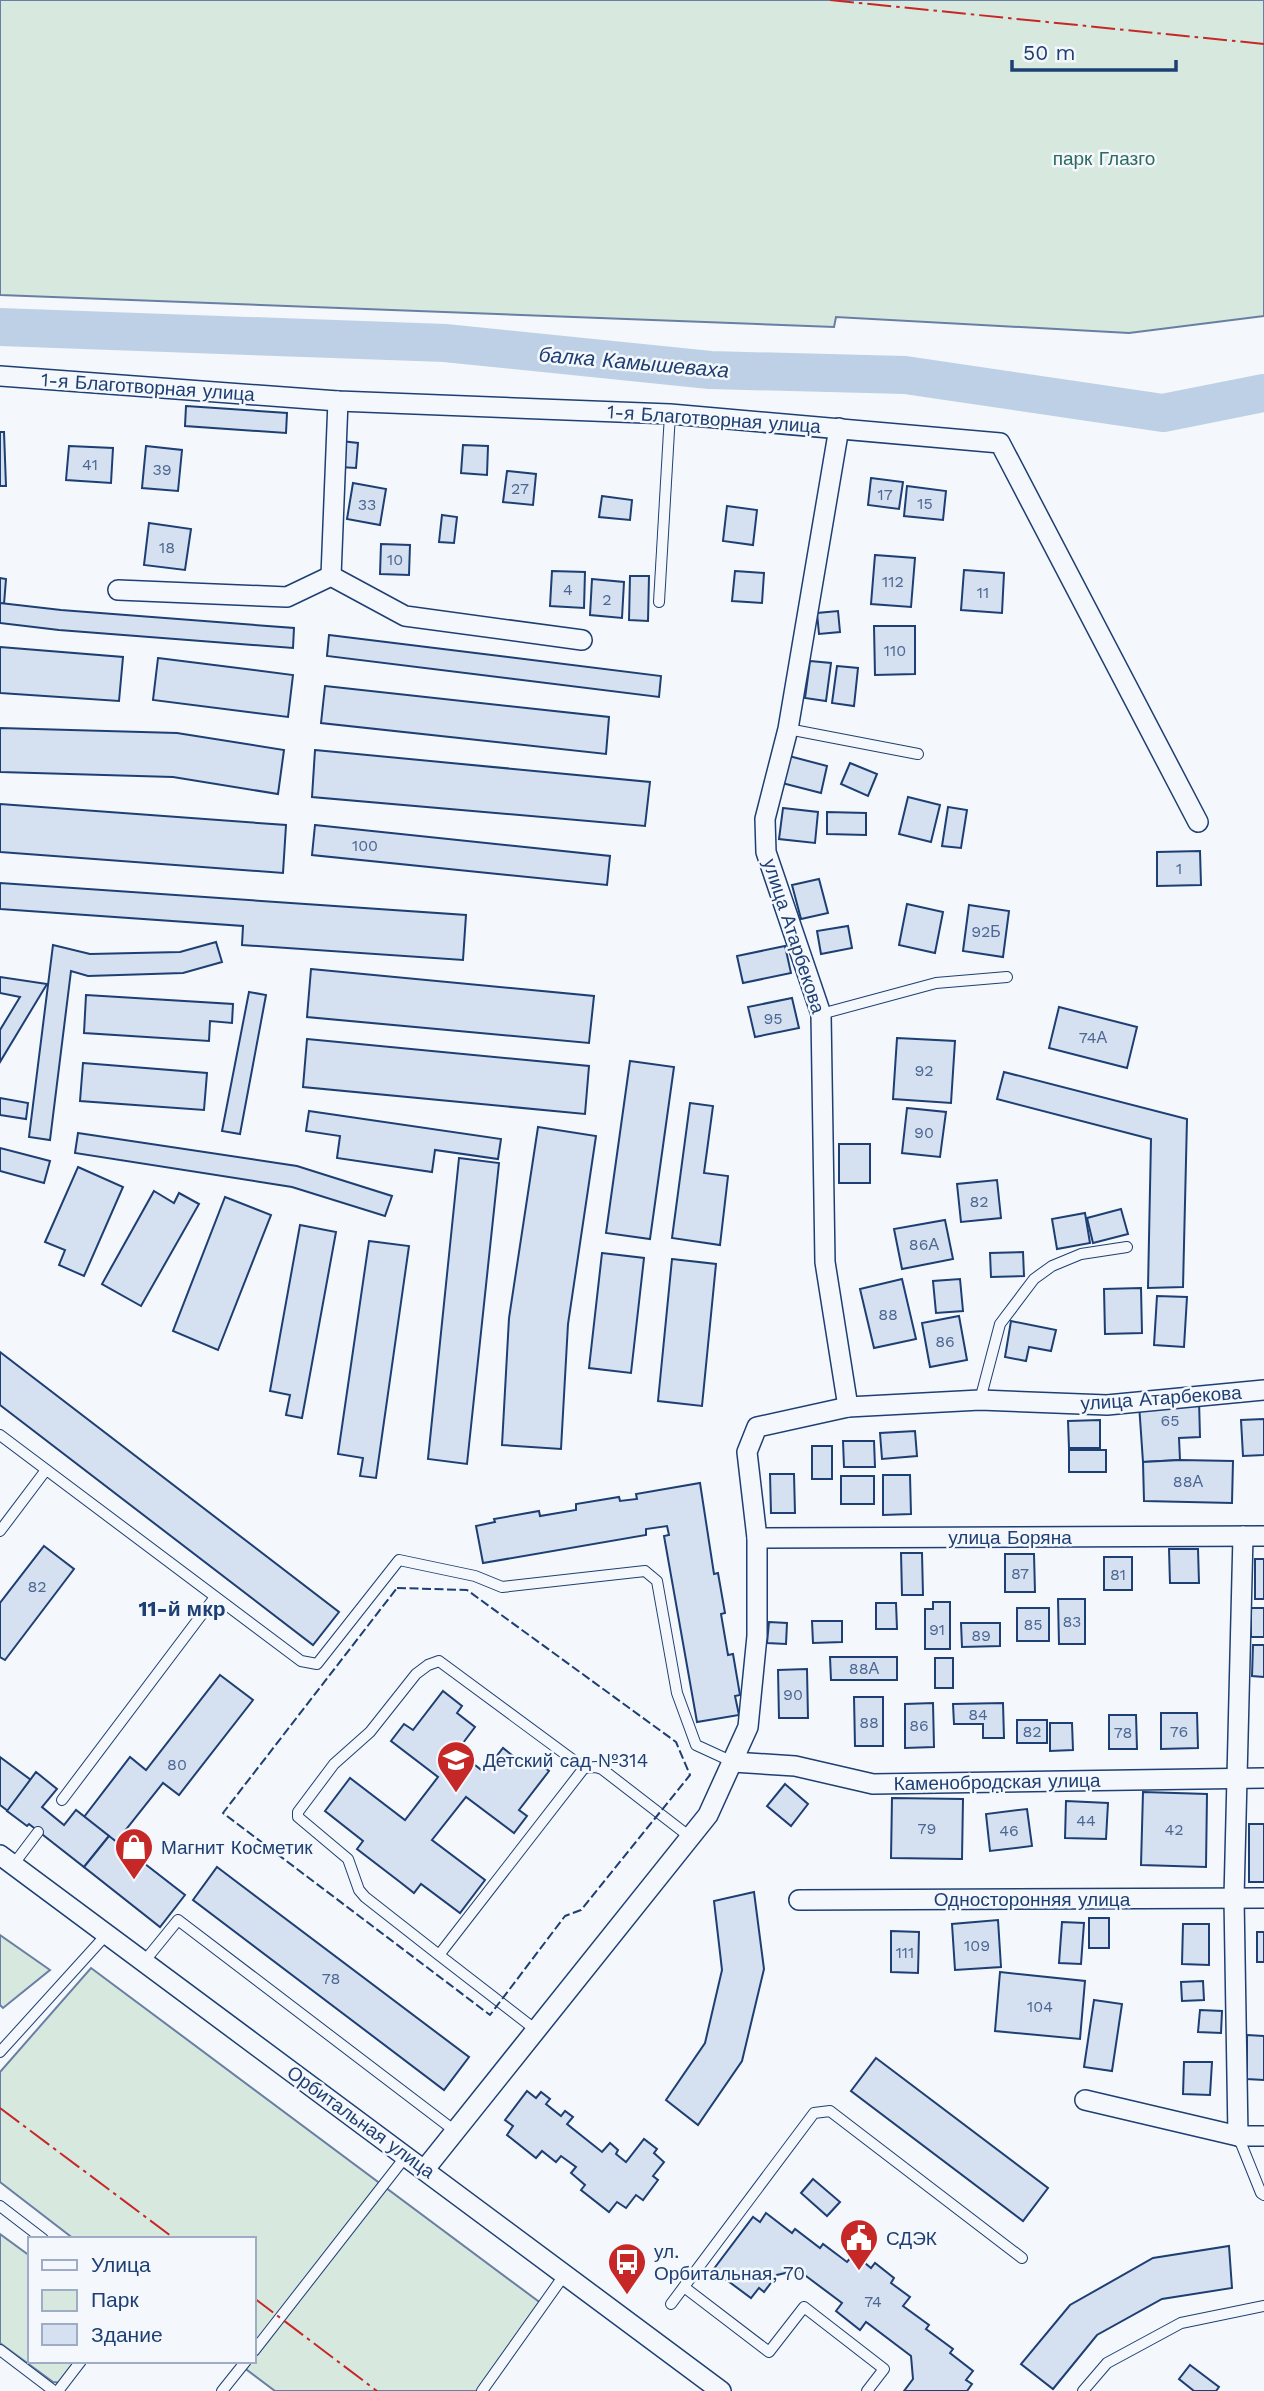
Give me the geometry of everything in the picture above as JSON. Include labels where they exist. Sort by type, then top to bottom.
[{"type":"street","name":"1-я Благотворная улица","points":[[0,376],[338,401],[670,414],[1000,443],[1198,822]]},
{"type":"street","points":[[331,576],[338,401]]},
{"type":"street","name":"улица Атарбекова","points":[[839,428],[788,729],[765,818],[766,852],[821,1013],[825,1262],[848,1407]]},
{"type":"street","points":[[118,590],[287,597],[331,576]]},
{"type":"street","points":[[331,576],[405,616],[582,640]]},
{"type":"street","name":"улица Атарбекова","points":[[757,1538],[747,1452],[757,1427],[848,1407],[981,1400],[1108,1405],[1264,1390]]},
{"type":"street","points":[[1238,2136],[1234,1898],[1243,1536]]},
{"type":"street","name":"улица Боряна","points":[[757,1538],[1264,1536]]},
{"type":"street","points":[[425,2169],[708,1815],[748,1727],[757,1636],[757,1538]]},
{"type":"street","name":"Каменобродская улица","points":[[733,1762],[795,1766],[873,1784],[1264,1778]]},
{"type":"street","name":"Орбитальная улица","points":[[6,1860],[720,2391]]},
{"type":"street","name":"Односторонняя улица","points":[[799,1900],[1264,1898]]},
{"type":"street","points":[[1085,2100],[1238,2136],[1264,2136]]},
{"type":"lane","points":[[659,602],[670,414]]},
{"type":"lane","points":[[788,729],[918,754]]},
{"type":"lane","points":[[821,1013],[936,983],[1007,977]]},
{"type":"lane","points":[[981,1400],[1000,1324],[1034,1279],[1052,1266],[1081,1254],[1127,1247]]},
{"type":"lane","points":[[0,1435],[301,1661],[317,1664],[399,1560],[475,1576],[502,1587],[645,1571],[657,1581],[677,1693],[696,1745],[733,1762]]},
{"type":"lane","points":[[0,1531],[46,1470]]},
{"type":"lane","points":[[62,1800],[215,1597]]},
{"type":"lane","points":[[536,2030],[365,1896],[359,1890],[348,1859],[298,1817],[334,1764],[370,1732],[416,1674],[439,1661],[584,1768]]},
{"type":"lane","points":[[439,1955],[584,1768],[596,1766],[602,1769],[690,1837]]},
{"type":"lane","points":[[6,1860],[38,1832]]},
{"type":"lane","points":[[144,1963],[177,1920],[455,2131]]},
{"type":"lane","points":[[0,2052],[106,1935]]},
{"type":"lane","points":[[671,2304],[814,2113],[830,2111],[1022,2258]]},
{"type":"lane","points":[[1238,2136],[1264,2196]]},
{"type":"lane","points":[[256,2348],[406,2156]]},
{"type":"lane","points":[[0,2206],[40,2237]]},
{"type":"lane","points":[[482,2391],[565,2274]]},
{"type":"lane","points":[[684,2287],[769,2352],[804,2307],[884,2369],[867,2391]]},
{"type":"lane","points":[[1083,2391],[1107,2362],[1181,2323],[1264,2306]]},
{"type":"lane","points":[[0,2350],[56,2391],[78,2363]]},
{"type":"lane","points":[[222,2391],[244,2363]]},
{"type":"green space","name":"парк Глазго","points":[[0,0],[1264,0],[1264,316],[1129,333],[836,317],[834,327],[0,295]]},
{"type":"green space","points":[[0,1935],[50,1970],[3,2008],[0,2005]]},
{"type":"green space","points":[[91,1968],[542,2304],[481,2391],[275,2391],[238,2363],[256,2363],[256,2237],[71,2237],[0,2182],[0,2072]]},
{"type":"green space","points":[[0,2234],[28,2255],[28,2363],[78,2363],[63,2383],[53,2382],[0,2343]]},
{"type":"building","points":[[186,406],[287,413],[286,433],[185,426]]},
{"type":"building","points":[[0,432],[4,432],[6,486],[0,486]]},
{"type":"building","points":[[341,441],[358,443],[356,468],[340,467]]},
{"type":"building","points":[[463,445],[488,446],[487,475],[461,473]]},
{"type":"building","points":[[69,446],[113,448],[111,483],[66,480]]},
{"type":"building","points":[[146,446],[182,450],[178,491],[142,488]]},
{"type":"building","points":[[507,471],[536,474],[533,505],[503,502]]},
{"type":"building","points":[[871,478],[903,482],[899,509],[868,505]]},
{"type":"building","points":[[353,483],[386,489],[380,525],[347,519]]},
{"type":"building","points":[[907,486],[946,491],[943,520],[904,516]]},
{"type":"building","points":[[602,496],[632,500],[630,520],[599,517]]},
{"type":"building","points":[[727,506],[757,510],[753,545],[723,541]]},
{"type":"building","points":[[442,515],[457,517],[454,543],[439,542]]},
{"type":"building","points":[[149,523],[191,529],[185,570],[144,565]]},
{"type":"building","points":[[381,544],[410,545],[409,575],[380,574]]},
{"type":"building","points":[[875,555],[915,558],[911,607],[871,604]]},
{"type":"building","points":[[964,570],[1004,573],[1002,613],[961,610]]},
{"type":"building","points":[[552,571],[585,572],[584,608],[550,606]]},
{"type":"building","points":[[735,571],[764,573],[762,603],[732,601]]},
{"type":"building","points":[[630,576],[649,576],[648,621],[629,620]]},
{"type":"building","points":[[0,578],[6,579],[4,604],[0,603]]},
{"type":"building","points":[[592,579],[624,582],[622,618],[590,615]]},
{"type":"building","points":[[0,603],[294,628],[293,648],[0,623]]},
{"type":"building","points":[[838,611],[840,632],[819,634],[817,613]]},
{"type":"building","points":[[874,626],[915,626],[915,674],[875,675]]},
{"type":"building","points":[[329,635],[661,676],[659,697],[327,656]]},
{"type":"building","points":[[0,647],[123,657],[119,701],[0,693]]},
{"type":"building","points":[[158,658],[293,675],[288,717],[153,700]]},
{"type":"building","points":[[810,661],[831,663],[826,701],[805,698]]},
{"type":"building","points":[[837,666],[858,668],[854,706],[832,703]]},
{"type":"building","points":[[325,686],[609,717],[606,754],[321,723]]},
{"type":"building","points":[[0,728],[177,733],[284,750],[278,794],[173,777],[0,772]]},
{"type":"building","points":[[315,750],[650,782],[645,826],[312,797]]},
{"type":"building","points":[[789,756],[827,766],[821,793],[782,783]]},
{"type":"building","points":[[850,763],[877,774],[868,796],[841,784]]},
{"type":"building","points":[[908,797],[940,805],[931,842],[899,834]]},
{"type":"building","points":[[0,804],[286,825],[283,873],[0,852]]},
{"type":"building","points":[[948,807],[967,810],[961,848],[942,846]]},
{"type":"building","points":[[783,808],[818,812],[815,843],[779,839]]},
{"type":"building","points":[[827,812],[866,813],[866,835],[827,834]]},
{"type":"building","points":[[315,825],[610,856],[607,885],[312,855]]},
{"type":"building","points":[[1200,851],[1201,885],[1157,886],[1157,852]]},
{"type":"building","points":[[819,879],[828,913],[801,919],[792,885]]},
{"type":"building","points":[[0,883],[466,915],[463,960],[242,945],[243,926],[0,909]]},
{"type":"building","points":[[907,904],[943,912],[935,953],[899,945]]},
{"type":"building","points":[[969,905],[1009,911],[1003,957],[963,951]]},
{"type":"building","points":[[848,926],[852,948],[821,954],[817,931]]},
{"type":"building","points":[[216,942],[222,962],[183,973],[88,976],[71,971],[50,1140],[29,1137],[53,945],[90,954],[180,952]]},
{"type":"building","points":[[785,946],[791,973],[743,983],[737,956]]},
{"type":"building","points":[[311,969],[594,996],[589,1043],[307,1017]]},
{"type":"building","points":[[0,977],[47,984],[0,1062],[0,1030],[20,997],[0,993]]},
{"type":"building","points":[[249,992],[266,995],[240,1134],[222,1131]]},
{"type":"building","points":[[86,995],[233,1004],[232,1023],[210,1021],[209,1041],[84,1033]]},
{"type":"building","points":[[792,998],[799,1028],[755,1037],[748,1007]]},
{"type":"building","points":[[1059,1007],[1137,1027],[1127,1068],[1049,1048]]},
{"type":"building","points":[[897,1038],[955,1041],[951,1103],[893,1099]]},
{"type":"building","points":[[307,1039],[589,1066],[585,1114],[303,1087]]},
{"type":"building","points":[[630,1061],[674,1067],[650,1239],[606,1233]]},
{"type":"building","points":[[83,1063],[207,1073],[204,1110],[80,1101]]},
{"type":"building","points":[[1004,1072],[1187,1119],[1183,1287],[1148,1288],[1151,1139],[997,1099]]},
{"type":"building","points":[[0,1098],[28,1103],[26,1119],[0,1115]]},
{"type":"building","points":[[690,1103],[713,1106],[704,1173],[728,1176],[720,1245],[672,1238]]},
{"type":"building","points":[[907,1108],[946,1112],[940,1157],[902,1153]]},
{"type":"building","points":[[309,1111],[501,1139],[498,1159],[435,1150],[432,1172],[337,1158],[340,1136],[306,1131]]},
{"type":"building","points":[[538,1127],[596,1136],[568,1324],[561,1449],[502,1445],[509,1318]]},
{"type":"building","points":[[78,1133],[297,1166],[392,1196],[385,1216],[292,1187],[75,1153]]},
{"type":"building","points":[[839,1144],[870,1144],[870,1183],[839,1183]]},
{"type":"building","points":[[0,1148],[50,1161],[44,1183],[0,1171]]},
{"type":"building","points":[[459,1158],[499,1163],[467,1464],[428,1459]]},
{"type":"building","points":[[78,1167],[123,1187],[84,1276],[59,1265],[65,1250],[45,1242]]},
{"type":"building","points":[[997,1180],[1001,1218],[961,1222],[957,1184]]},
{"type":"building","points":[[154,1191],[174,1203],[179,1193],[199,1204],[141,1306],[102,1284]]},
{"type":"building","points":[[225,1197],[271,1215],[218,1350],[173,1331]]},
{"type":"building","points":[[1121,1209],[1128,1234],[1093,1243],[1087,1218]]},
{"type":"building","points":[[1085,1213],[1090,1243],[1057,1249],[1052,1219]]},
{"type":"building","points":[[945,1220],[953,1259],[902,1269],[894,1229]]},
{"type":"building","points":[[300,1225],[336,1232],[302,1418],[286,1415],[290,1395],[270,1391]]},
{"type":"building","points":[[369,1241],[409,1246],[376,1478],[360,1476],[363,1458],[338,1454]]},
{"type":"building","points":[[1023,1252],[1024,1276],[991,1277],[990,1253]]},
{"type":"building","points":[[602,1253],[644,1258],[631,1373],[589,1368]]},
{"type":"building","points":[[672,1259],[716,1264],[702,1406],[658,1401]]},
{"type":"building","points":[[902,1279],[916,1339],[874,1348],[860,1289]]},
{"type":"building","points":[[960,1279],[963,1311],[936,1313],[933,1281]]},
{"type":"building","points":[[1141,1288],[1142,1333],[1105,1334],[1104,1289]]},
{"type":"building","points":[[1157,1296],[1187,1297],[1184,1347],[1154,1345]]},
{"type":"building","points":[[959,1316],[967,1360],[930,1367],[922,1323]]},
{"type":"building","points":[[1011,1321],[1056,1330],[1051,1351],[1029,1347],[1026,1361],[1005,1357]]},
{"type":"building","points":[[0,1352],[339,1612],[313,1645],[0,1405]]},
{"type":"building","points":[[1199,1400],[1200,1437],[1179,1438],[1180,1460],[1143,1462],[1139,1404]]},
{"type":"building","points":[[1264,1419],[1264,1455],[1243,1456],[1241,1420]]},
{"type":"building","points":[[1100,1420],[1100,1448],[1069,1448],[1068,1421]]},
{"type":"building","points":[[915,1431],[917,1456],[882,1459],[880,1433]]},
{"type":"building","points":[[843,1441],[874,1441],[875,1467],[844,1467]]},
{"type":"building","points":[[812,1446],[832,1446],[832,1479],[812,1479]]},
{"type":"building","points":[[1069,1450],[1106,1450],[1106,1472],[1069,1472]]},
{"type":"building","points":[[1233,1461],[1232,1503],[1144,1501],[1143,1462]]},
{"type":"building","points":[[770,1474],[794,1474],[795,1513],[771,1513]]},
{"type":"building","points":[[883,1475],[910,1475],[911,1514],[883,1515]]},
{"type":"building","points":[[841,1476],[874,1476],[874,1504],[841,1504]]},
{"type":"building","points":[[700,1483],[714,1574],[718,1573],[725,1613],[721,1614],[728,1655],[733,1654],[740,1695],[735,1696],[739,1715],[697,1722],[664,1536],[669,1535],[667,1526],[646,1529],[646,1535],[483,1563],[476,1526],[495,1522],[494,1519],[539,1511],[540,1516],[576,1510],[576,1504],[619,1497],[620,1501],[637,1499],[636,1494]]},
{"type":"building","points":[[44,1546],[74,1569],[5,1660],[0,1657],[0,1603]]},
{"type":"building","points":[[1169,1549],[1198,1549],[1199,1583],[1170,1583]]},
{"type":"building","points":[[901,1553],[922,1553],[923,1595],[902,1595]]},
{"type":"building","points":[[1005,1554],[1034,1554],[1035,1592],[1005,1592]]},
{"type":"building","points":[[1104,1557],[1132,1557],[1132,1590],[1104,1590]]},
{"type":"building","points":[[1255,1559],[1264,1559],[1264,1599],[1255,1599]]},
{"type":"building","points":[[1058,1599],[1085,1599],[1085,1644],[1059,1644]]},
{"type":"building","points":[[933,1602],[950,1602],[950,1649],[925,1649],[925,1609],[933,1609]]},
{"type":"building","points":[[876,1603],[896,1603],[897,1629],[876,1629]]},
{"type":"building","points":[[1017,1608],[1049,1608],[1049,1641],[1017,1641]]},
{"type":"building","points":[[1251,1608],[1264,1608],[1264,1637],[1251,1637]]},
{"type":"building","points":[[812,1621],[842,1621],[842,1642],[813,1643]]},
{"type":"building","points":[[769,1622],[787,1623],[786,1644],[767,1643]]},
{"type":"building","points":[[961,1623],[1000,1623],[1000,1646],[962,1647]]},
{"type":"building","points":[[1253,1645],[1264,1645],[1264,1677],[1252,1676]]},
{"type":"building","points":[[830,1657],[897,1657],[897,1680],[831,1680]]},
{"type":"building","points":[[935,1658],[953,1658],[953,1688],[935,1688]]},
{"type":"building","points":[[807,1669],[808,1718],[779,1718],[778,1670]]},
{"type":"building","points":[[220,1675],[253,1700],[179,1795],[163,1783],[116,1842],[84,1817],[130,1757],[146,1770]]},
{"type":"building","points":[[443,1691],[462,1706],[457,1713],[475,1727],[457,1751],[484,1772],[503,1748],[526,1766],[532,1758],[549,1771],[519,1810],[527,1816],[514,1833],[466,1797],[432,1840],[485,1880],[460,1913],[421,1884],[414,1893],[357,1849],[363,1841],[325,1811],[350,1778],[405,1820],[438,1777],[391,1741],[404,1724],[413,1730]]},
{"type":"building","points":[[854,1697],[883,1697],[883,1746],[855,1746]]},
{"type":"building","points":[[933,1703],[934,1747],[905,1748],[905,1704]]},
{"type":"building","points":[[1003,1703],[1004,1738],[983,1738],[983,1724],[954,1724],[953,1704]]},
{"type":"building","points":[[1161,1713],[1197,1713],[1198,1748],[1161,1749]]},
{"type":"building","points":[[1109,1715],[1136,1715],[1137,1749],[1109,1749]]},
{"type":"building","points":[[1017,1720],[1047,1720],[1047,1743],[1017,1743]]},
{"type":"building","points":[[1050,1723],[1072,1723],[1073,1750],[1050,1751]]},
{"type":"building","points":[[0,1757],[31,1780],[8,1811],[0,1805]]},
{"type":"building","points":[[36,1772],[57,1789],[42,1807],[64,1825],[76,1810],[109,1836],[84,1867],[29,1824],[27,1826],[7,1811]]},
{"type":"building","points":[[785,1784],[808,1804],[791,1826],[767,1806]]},
{"type":"building","points":[[1143,1792],[1207,1794],[1206,1867],[1141,1865]]},
{"type":"building","points":[[892,1798],[963,1799],[962,1859],[891,1858]]},
{"type":"building","points":[[1066,1801],[1108,1803],[1106,1839],[1065,1838]]},
{"type":"building","points":[[1027,1809],[1032,1846],[990,1851],[986,1814]]},
{"type":"building","points":[[1249,1824],[1264,1824],[1264,1882],[1249,1882]]},
{"type":"building","name":"Магнит Косметик","points":[[109,1836],[185,1895],[160,1927],[84,1867]]},
{"type":"building","points":[[217,1867],[469,2057],[444,2090],[193,1900]]},
{"type":"building","points":[[754,1892],[764,1969],[742,2061],[698,2125],[666,2100],[705,2043],[722,1970],[714,1901]]},
{"type":"building","points":[[1089,1918],[1109,1918],[1109,1948],[1089,1948]]},
{"type":"building","points":[[998,1920],[1001,1967],[955,1970],[952,1924]]},
{"type":"building","points":[[1062,1922],[1084,1923],[1081,1964],[1059,1963]]},
{"type":"building","points":[[1183,1924],[1209,1924],[1209,1965],[1182,1964]]},
{"type":"building","points":[[891,1931],[919,1932],[918,1973],[891,1972]]},
{"type":"building","points":[[1257,1932],[1264,1932],[1264,1962],[1257,1962]]},
{"type":"building","points":[[1000,1972],[1085,1981],[1080,2039],[995,2031]]},
{"type":"building","points":[[1203,1981],[1204,2000],[1182,2001],[1181,1982]]},
{"type":"building","points":[[1094,2000],[1122,2004],[1112,2071],[1084,2067]]},
{"type":"building","points":[[1200,2010],[1222,2011],[1221,2033],[1198,2032]]},
{"type":"building","points":[[1247,2035],[1264,2036],[1264,2080],[1247,2079]]},
{"type":"building","points":[[876,2058],[1048,2188],[1023,2221],[851,2091]]},
{"type":"building","points":[[1184,2062],[1212,2062],[1210,2095],[1183,2094]]},
{"type":"building","points":[[527,2091],[536,2098],[541,2092],[550,2099],[546,2104],[561,2116],[565,2111],[573,2117],[567,2124],[602,2152],[610,2143],[618,2150],[616,2154],[626,2162],[644,2139],[657,2149],[654,2153],[664,2162],[653,2176],[658,2180],[643,2200],[636,2195],[626,2208],[617,2202],[609,2212],[581,2190],[585,2185],[571,2173],[576,2167],[561,2156],[556,2162],[542,2151],[536,2158],[507,2135],[513,2126],[505,2120]]},
{"type":"building","points":[[813,2179],[840,2202],[827,2216],[801,2193]]},
{"type":"building","points":[[766,2213],[792,2233],[795,2229],[820,2248],[823,2244],[847,2262],[854,2254],[871,2268],[875,2263],[894,2278],[891,2283],[910,2297],[903,2306],[929,2325],[926,2329],[953,2349],[950,2353],[973,2371],[966,2380],[972,2384],[967,2391],[904,2391],[913,2379],[911,2356],[866,2322],[860,2330],[836,2311],[842,2303],[798,2270],[777,2275],[764,2292],[759,2288],[751,2298],[713,2270],[753,2217],[760,2222]]},
{"type":"building","points":[[1229,2246],[1232,2288],[1162,2299],[1097,2335],[1053,2389],[1021,2364],[1070,2305],[1153,2258]]},
{"type":"building","points":[[1190,2365],[1219,2387],[1216,2391],[1194,2391],[1179,2379]]},
{"type":"waterway","name":"балка Камышеваха","points":[[0,327],[445,343],[710,370],[905,375],[1163,413],[1264,393]]},
{"type":"fence","points":[[397,1588],[467,1590],[676,1742],[690,1775],[581,1910],[565,1916],[490,2015],[223,1813],[397,1588]]},
{"type":"power","points":[[830,0],[1264,44]]},
{"type":"power","points":[[0,2108],[172,2237]]},
{"type":"power","points":[[256,2300],[377,2391]]},
{"type":"place","name":"Детский сад №314","points":[[456,1794]]},
{"type":"place","name":"Магнит Косметик","points":[[134,1881]]},
{"type":"place","name":"СДЭК","points":[[859,2272]]},
{"type":"place","name":"ул. Орбитальная, 70","points":[[627,2296]]},
{"type":"district","name":"11-й мкр","points":[[182,1608]]}]
